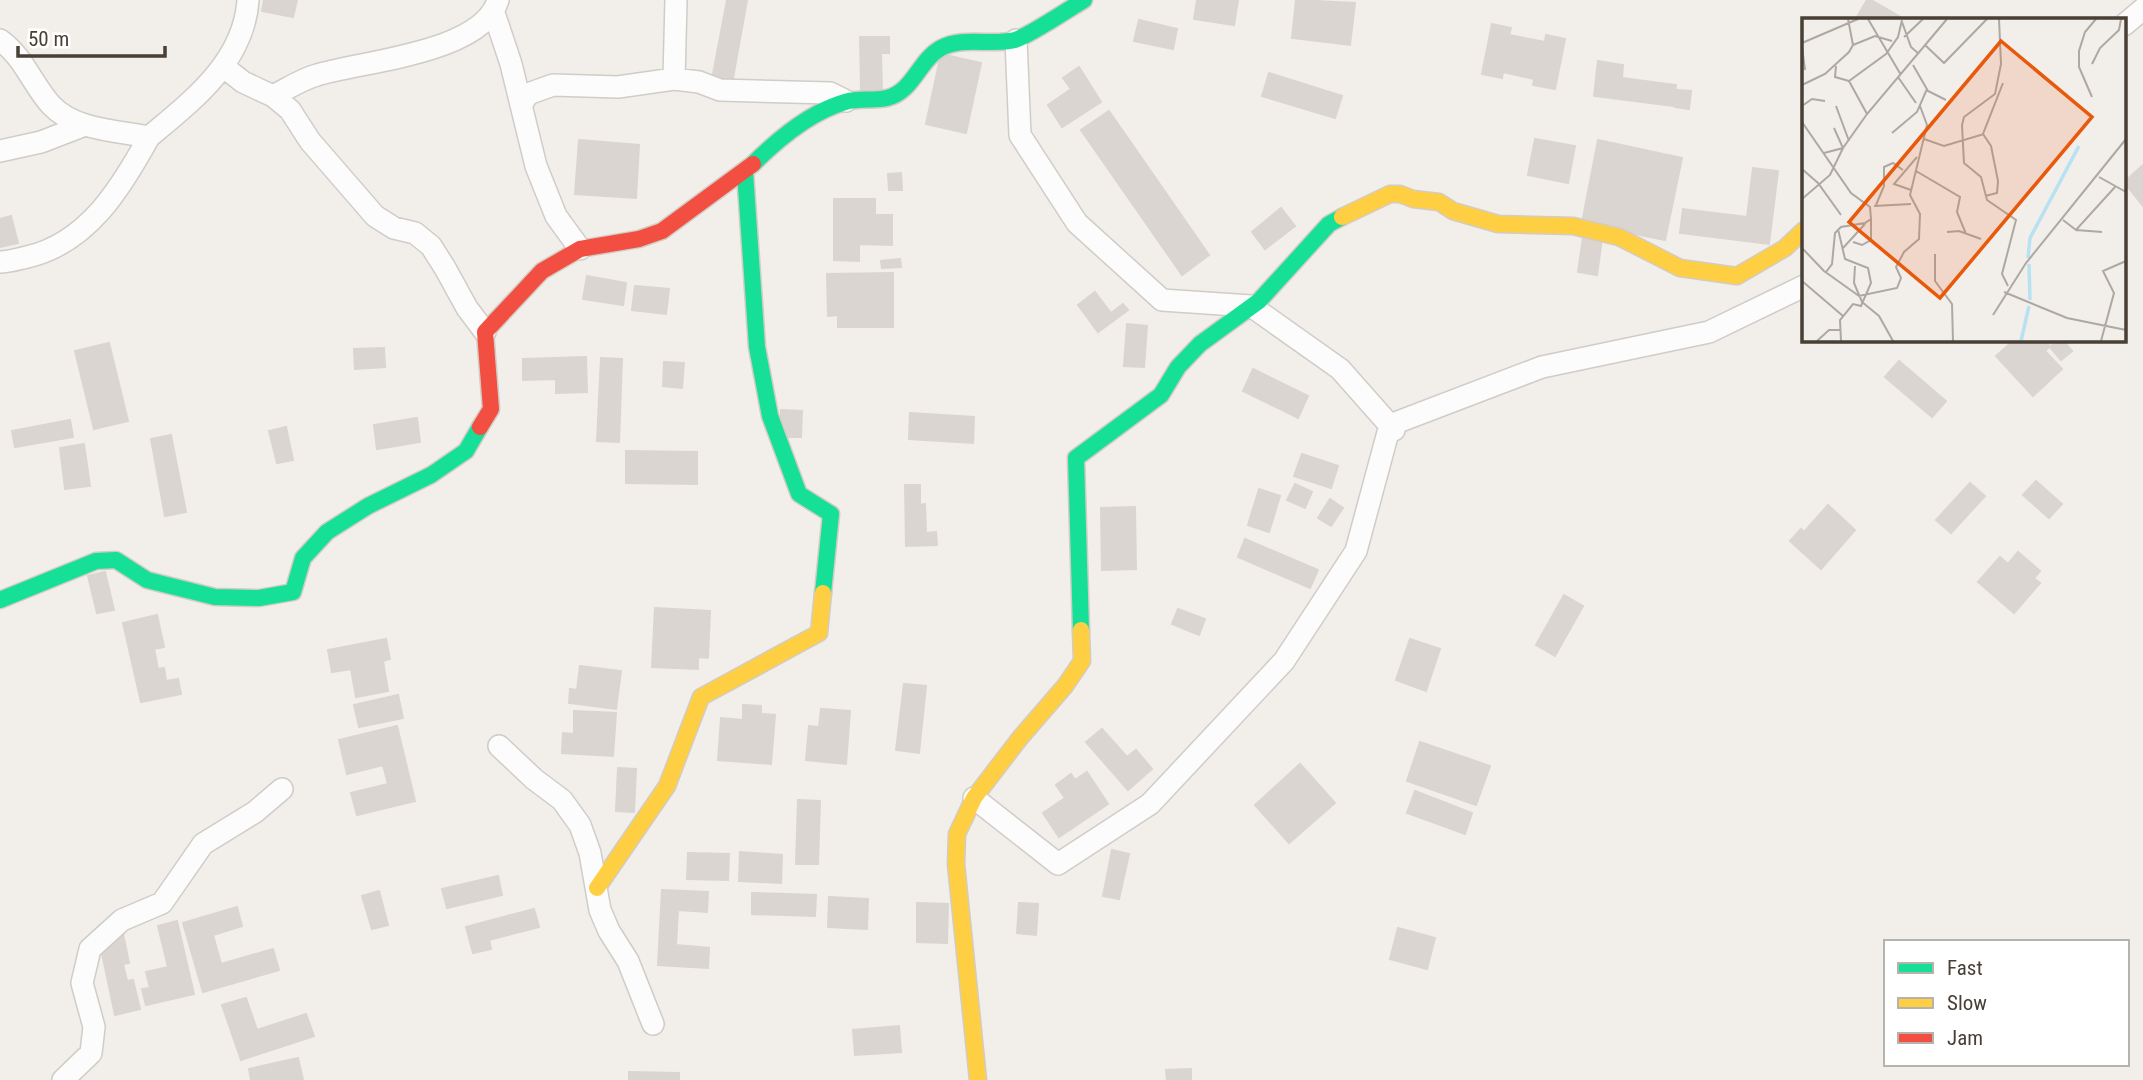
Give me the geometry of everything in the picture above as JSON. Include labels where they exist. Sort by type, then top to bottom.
[{"type":"street","points":[[0,262],[42,254],[76,235],[102,210],[122,184],[149,138],[204,90],[224,67],[241,28],[248,0]]},
{"type":"street","points":[[674,79],[676,0]]},
{"type":"street","points":[[485,332],[542,271],[580,249],[639,239],[662,231],[745,172],[771,145],[817,114],[846,101],[889,98],[906,86],[928,59],[941,48],[960,43],[1016,40],[1080,1]]},
{"type":"street","points":[[273,96],[316,75],[364,66],[456,40],[475,28],[496,7]]},
{"type":"street","points":[[496,7],[536,166],[556,216],[580,249]]},
{"type":"street","points":[[2126,24],[2143,9]]},
{"type":"street","points":[[0,40],[12,49],[51,105],[67,118],[85,125],[149,138]]},
{"type":"street","points":[[1016,40],[1020,135],[1077,223],[1162,300],[1251,306],[1340,369],[1392,428]]},
{"type":"street","points":[[511,64],[553,85]]},
{"type":"street","points":[[0,600],[96,561],[116,560],[147,580],[215,597],[259,598],[293,592],[303,558],[327,532],[368,506],[431,475],[466,451],[491,409],[485,332],[467,308],[431,246],[415,233],[394,228],[374,216],[310,141],[290,110],[273,96],[243,82],[224,67]]},
{"type":"street","points":[[521,105],[528,94],[553,85],[618,87],[674,79],[699,82],[720,90],[830,93],[846,101]]},
{"type":"street","points":[[0,152],[41,142],[85,125]]},
{"type":"street","points":[[597,888],[667,786],[701,697],[819,633],[831,514],[799,494],[770,416],[757,346],[745,172]]},
{"type":"street","points":[[978,1080],[956,864],[957,834],[974,798],[1020,738],[1065,686],[1082,661],[1076,458],[1161,394],[1178,367],[1200,344],[1251,306],[1315,242],[1329,224],[1390,194],[1439,202],[1453,211],[1498,224],[1573,226],[1619,237],[1680,268],[1737,276],[1786,248],[1802,231]]},
{"type":"street","points":[[1392,428],[1542,366],[1709,332],[1802,287]]},
{"type":"street","points":[[974,798],[1058,864],[1150,804],[1284,661],[1356,551],[1392,428]]},
{"type":"street","points":[[499,746],[534,779],[562,800],[574,817],[590,853],[600,910],[609,931],[628,961],[653,1024]]},
{"type":"street","points":[[63,1080],[91,1053],[94,1027],[82,984],[90,949],[122,920],[162,903],[202,844],[256,812],[282,789]]},
{"type":"building","points":[[264,0],[297,0],[293,17],[262,11]]},
{"type":"building","points":[[727,0],[747,0],[731,89],[711,85]]},
{"type":"building","points":[[1197,0],[1238,0],[1234,25],[1194,19]]},
{"type":"building","points":[[1296,0],[1355,3],[1350,45],[1292,38]]},
{"type":"building","points":[[1867,0],[1871,0],[1902,18],[1858,18]]},
{"type":"building","points":[[1139,20],[1177,29],[1173,49],[1134,41]]},
{"type":"building","points":[[1492,24],[1511,28],[1509,35],[1545,42],[1546,35],[1565,39],[1555,89],[1533,85],[1534,79],[1503,72],[1502,78],[1482,74]]},
{"type":"building","points":[[860,37],[889,37],[889,53],[881,53],[882,90],[861,90]]},
{"type":"building","points":[[941,54],[981,63],[966,133],[926,124]]},
{"type":"building","points":[[1598,61],[1623,65],[1622,78],[1676,85],[1673,106],[1594,96]]},
{"type":"building","points":[[1079,67],[1101,102],[1062,127],[1048,105],[1071,89],[1063,78]]},
{"type":"building","points":[[1269,73],[1342,96],[1335,118],[1262,96]]},
{"type":"building","points":[[1677,90],[1691,91],[1689,109],[1675,107]]},
{"type":"building","points":[[1109,111],[1209,255],[1182,275],[1081,130]]},
{"type":"building","points":[[1535,139],[1575,146],[1568,183],[1528,175]]},
{"type":"building","points":[[579,140],[639,145],[636,198],[575,194]]},
{"type":"building","points":[[1598,140],[1682,158],[1665,240],[1582,223]],"holes":[[[1614,181],[1645,187],[1642,205],[1611,199]]]},
{"type":"building","points":[[2143,165],[2143,206],[2126,185],[2126,180]]},
{"type":"building","points":[[1753,168],[1778,171],[1769,244],[1680,233],[1683,209],[1747,217]]},
{"type":"building","points":[[901,173],[902,190],[889,190],[888,174]]},
{"type":"building","points":[[1614,181],[1645,187],[1642,205],[1611,199]]},
{"type":"building","points":[[834,199],[875,199],[875,215],[892,215],[892,245],[859,244],[859,261],[834,260]]},
{"type":"building","points":[[1281,208],[1295,226],[1265,249],[1252,232]]},
{"type":"building","points":[[11,216],[18,243],[0,247],[0,219]]},
{"type":"building","points":[[1583,237],[1602,239],[1597,275],[1578,272]]},
{"type":"building","points":[[900,259],[901,267],[882,268],[881,261]]},
{"type":"building","points":[[893,273],[893,327],[838,327],[838,315],[828,316],[827,274]]},
{"type":"building","points":[[587,276],[626,283],[623,305],[583,299]]},
{"type":"building","points":[[635,286],[669,289],[666,314],[632,310]]},
{"type":"building","points":[[1095,292],[1111,313],[1123,304],[1128,310],[1098,332],[1078,305]]},
{"type":"building","points":[[1127,324],[1147,326],[1144,367],[1124,366]]},
{"type":"building","points":[[2013,341],[2045,341],[2050,346],[2045,351],[2062,369],[2033,396],[1996,356]]},
{"type":"building","points":[[2057,341],[2064,341],[2072,351],[2061,360],[2050,347]]},
{"type":"building","points":[[109,343],[128,421],[94,429],[75,351]]},
{"type":"building","points":[[384,348],[385,367],[355,369],[354,349]]},
{"type":"building","points":[[586,357],[587,392],[556,393],[556,379],[523,380],[523,359]]},
{"type":"building","points":[[601,358],[622,359],[619,442],[597,441]]},
{"type":"building","points":[[1899,361],[1946,401],[1932,417],[1885,377]]},
{"type":"building","points":[[664,362],[684,363],[682,388],[663,386]]},
{"type":"building","points":[[1253,369],[1308,396],[1298,418],[1243,391]]},
{"type":"building","points":[[781,410],[802,411],[801,437],[780,437]]},
{"type":"building","points":[[910,413],[974,417],[973,443],[909,439]]},
{"type":"building","points":[[417,418],[420,442],[377,449],[374,425]]},
{"type":"building","points":[[70,420],[73,437],[15,447],[12,431]]},
{"type":"building","points":[[286,427],[293,460],[277,463],[269,431]]},
{"type":"building","points":[[171,435],[186,512],[165,516],[151,439]]},
{"type":"building","points":[[84,444],[90,486],[65,489],[60,448]]},
{"type":"building","points":[[626,451],[697,452],[697,484],[626,483]]},
{"type":"building","points":[[1302,454],[1338,466],[1331,488],[1294,476]]},
{"type":"building","points":[[2036,481],[2062,504],[2049,518],[2023,495]]},
{"type":"building","points":[[1970,483],[1985,496],[1951,533],[1936,520]]},
{"type":"building","points":[[1295,484],[1312,492],[1305,508],[1287,500]]},
{"type":"building","points":[[905,485],[920,485],[920,505],[925,504],[926,533],[936,532],[937,545],[906,546]]},
{"type":"building","points":[[1259,489],[1280,496],[1269,532],[1248,525]]},
{"type":"building","points":[[1330,499],[1343,508],[1331,526],[1318,518]]},
{"type":"building","points":[[1828,505],[1855,530],[1821,569],[1790,541],[1801,529],[1804,532]]},
{"type":"building","points":[[1135,507],[1136,569],[1102,570],[1101,508]]},
{"type":"building","points":[[1245,539],[1318,570],[1310,588],[1238,557]]},
{"type":"building","points":[[2018,552],[2040,571],[2034,578],[2040,583],[2014,613],[1978,582],[2000,557],[2008,564]]},
{"type":"building","points":[[105,572],[114,610],[97,613],[88,576]]},
{"type":"building","points":[[1564,595],[1583,606],[1555,656],[1536,645]]},
{"type":"building","points":[[655,608],[710,611],[708,658],[698,657],[698,669],[652,667]]},
{"type":"building","points":[[1178,609],[1205,619],[1199,635],[1172,624]]},
{"type":"building","points":[[157,615],[164,647],[154,649],[158,669],[164,668],[166,681],[178,679],[181,694],[141,702],[123,623]]},
{"type":"building","points":[[386,639],[390,659],[383,661],[388,691],[356,697],[351,669],[332,672],[328,650]]},
{"type":"building","points":[[1410,639],[1440,649],[1426,691],[1396,680]]},
{"type":"building","points":[[580,666],[621,671],[616,709],[569,703],[570,689],[577,690]]},
{"type":"building","points":[[904,684],[926,686],[919,753],[896,750]]},
{"type":"building","points":[[398,695],[403,718],[359,727],[354,705]]},
{"type":"building","points":[[743,705],[761,706],[761,714],[775,715],[771,764],[718,760],[721,718],[743,720]]},
{"type":"building","points":[[821,709],[850,711],[846,764],[806,760],[809,726],[819,727]]},
{"type":"building","points":[[574,711],[616,713],[613,756],[562,753],[563,733],[574,734]]},
{"type":"building","points":[[397,726],[415,801],[357,815],[351,793],[388,784],[383,765],[347,774],[339,740]]},
{"type":"building","points":[[1102,729],[1127,757],[1136,750],[1152,769],[1128,790],[1086,742]]},
{"type":"building","points":[[1420,742],[1490,766],[1476,805],[1407,781]]},
{"type":"building","points":[[1300,764],[1335,803],[1289,843],[1255,805]]},
{"type":"building","points":[[618,768],[636,769],[634,812],[616,811]]},
{"type":"building","points":[[1087,772],[1108,804],[1059,837],[1043,813],[1065,798],[1056,785],[1071,774],[1075,780]]},
{"type":"building","points":[[1415,791],[1472,813],[1465,834],[1407,813]]},
{"type":"building","points":[[798,800],[820,801],[818,864],[796,864]]},
{"type":"building","points":[[1112,850],[1129,854],[1119,899],[1103,896]]},
{"type":"building","points":[[740,852],[782,855],[781,883],[739,881]]},
{"type":"building","points":[[688,853],[729,854],[728,880],[687,879]]},
{"type":"building","points":[[498,876],[502,895],[447,908],[442,889]]},
{"type":"building","points":[[662,890],[708,892],[707,912],[678,910],[676,945],[709,948],[708,968],[658,965]]},
{"type":"building","points":[[379,891],[388,925],[372,929],[362,896]]},
{"type":"building","points":[[752,893],[816,895],[815,916],[752,914]]},
{"type":"building","points":[[829,897],[868,899],[867,929],[828,927]]},
{"type":"building","points":[[917,903],[948,904],[947,943],[917,942]]},
{"type":"building","points":[[1019,903],[1038,904],[1036,935],[1017,933]]},
{"type":"building","points":[[237,907],[242,926],[213,935],[221,964],[273,949],[279,970],[203,992],[183,923]]},
{"type":"building","points":[[534,909],[539,927],[489,940],[491,949],[473,953],[466,927]]},
{"type":"building","points":[[177,921],[194,994],[146,1005],[142,989],[150,988],[146,972],[168,967],[158,926]]},
{"type":"building","points":[[1398,928],[1435,938],[1427,969],[1390,959]]},
{"type":"building","points":[[123,934],[129,963],[123,964],[127,981],[133,980],[140,1009],[115,1015],[99,939]]},
{"type":"building","points":[[246,998],[257,1030],[306,1014],[314,1036],[241,1060],[222,1005]]},
{"type":"building","points":[[899,1026],[901,1052],[855,1055],[853,1030]]},
{"type":"building","points":[[298,1058],[303,1080],[251,1080],[249,1069]]},
{"type":"building","points":[[1191,1069],[1191,1080],[1167,1080],[1166,1070]]},
{"type":"building","points":[[629,1072],[679,1073],[679,1080],[629,1080]]},
{"type":"traffic: fast","points":[[753,164],[784,136],[819,112],[850,101],[882,99],[896,95],[910,83],[933,53],[941,48],[950,44],[1006,42],[1021,38],[1084,0]]},
{"type":"traffic: fast","points":[[745,172],[757,347],[770,416],[799,494],[831,514],[823,593]]},
{"type":"traffic: fast","points":[[1081,630],[1076,458],[1161,395],[1178,367],[1200,344],[1259,301],[1329,224],[1342,217]]},
{"type":"traffic: fast","points":[[0,600],[96,561],[116,560],[147,580],[215,597],[259,598],[293,592],[303,558],[327,532],[368,506],[431,475],[466,451],[480,427]]},
{"type":"traffic: slow","points":[[1342,217],[1390,194],[1400,194],[1413,199],[1439,202],[1453,211],[1498,224],[1573,226],[1619,237],[1680,268],[1737,276],[1785,248],[1802,232]]},
{"type":"traffic: slow","points":[[597,888],[667,786],[701,697],[819,633],[823,593]]},
{"type":"traffic: slow","points":[[978,1080],[956,864],[957,834],[974,798],[1020,738],[1065,686],[1082,661],[1081,630]]},
{"type":"traffic: jam","points":[[480,427],[491,409],[485,332],[542,271],[580,249],[639,239],[662,231],[753,164]]}]
